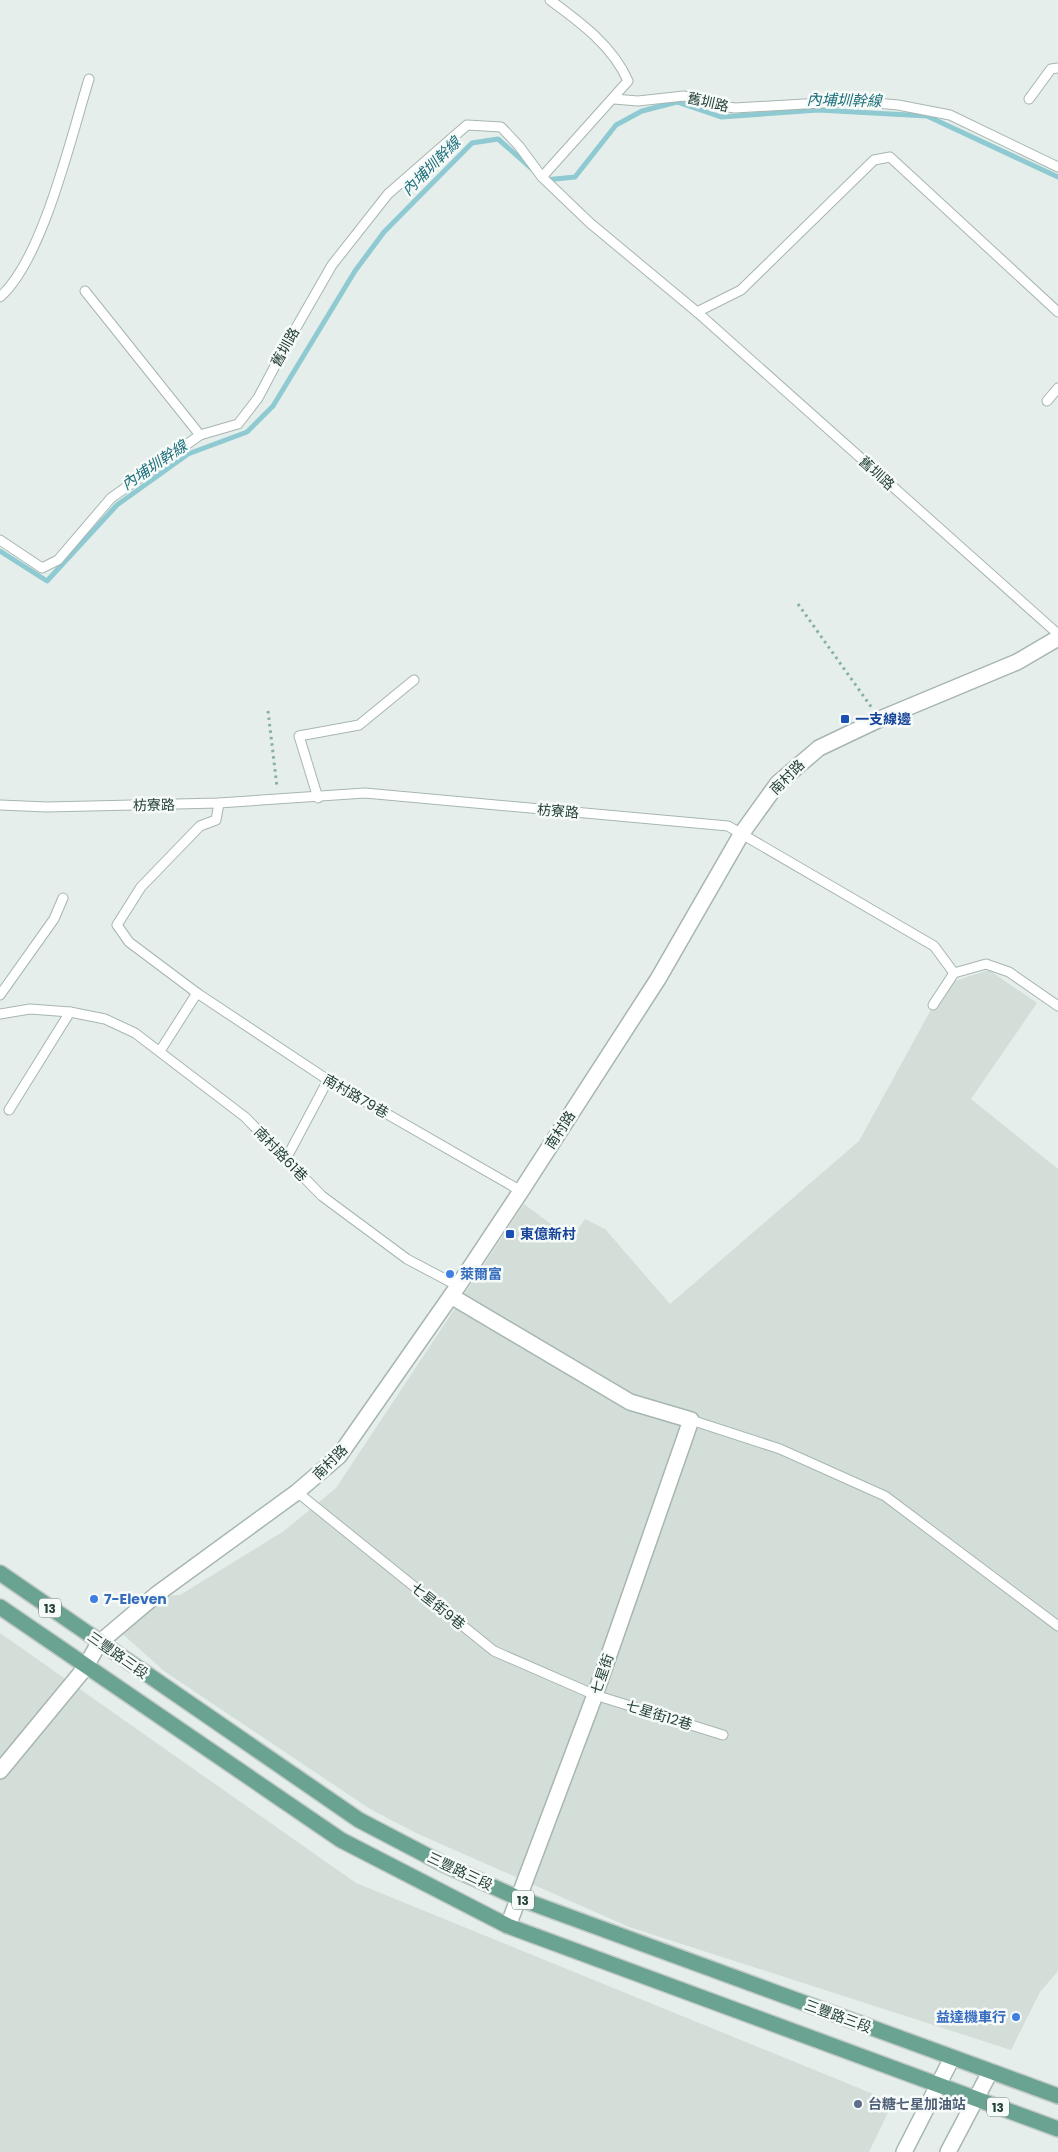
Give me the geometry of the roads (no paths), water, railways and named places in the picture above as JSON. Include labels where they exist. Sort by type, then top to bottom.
[{"type":"main road","name":"三豐路三段","points":[[0,1573],[99,1643],[359,1820],[445,1865],[518,1898],[1058,2096]]},
{"type":"main road","name":"三豐路三段","points":[[0,1607],[86,1668],[341,1840],[508,1926],[1058,2129]]},
{"type":"street","name":"南村路","points":[[0,1770],[86,1668],[99,1643],[157,1594],[297,1492],[340,1456],[455,1291],[521,1191],[658,979],[742,833],[778,782],[819,748],[1017,662],[1058,638]]},
{"type":"street","points":[[455,1291],[630,1402],[691,1420]]},
{"type":"street","name":"七星街","points":[[508,1926],[595,1695],[691,1420]]},
{"type":"street","points":[[904,2152],[952,2058]]},
{"type":"street","points":[[948,2152],[990,2072]]},
{"type":"lane","points":[[542,177],[614,99],[628,81],[621,64],[584,25],[550,0]]},
{"type":"lane","points":[[1029,99],[1051,69],[1058,68]]},
{"type":"lane","points":[[0,297],[8,290],[33,250],[90,79]]},
{"type":"lane","name":"舊圳路","points":[[614,99],[638,101],[684,96],[715,105],[736,108],[855,100],[898,106],[950,115],[1058,167]]},
{"type":"lane","name":"舊圳路","points":[[0,540],[42,568],[58,560],[111,498],[200,435],[238,424],[258,398],[285,347],[338,258],[388,194],[467,125],[501,127],[519,146],[542,177],[590,223],[697,312],[1058,634]]},
{"type":"lane","points":[[697,312],[741,290],[874,160],[890,157],[1058,312]]},
{"type":"lane","points":[[85,291],[200,435]]},
{"type":"lane","points":[[1046,401],[1058,388]]},
{"type":"lane","points":[[318,798],[299,736],[359,724],[414,680]]},
{"type":"lane","name":"枋寮路","points":[[0,805],[47,807],[219,803],[318,798],[365,793],[728,826],[934,946],[954,973]]},
{"type":"lane","name":"南村路79巷","points":[[219,803],[216,820],[200,826],[141,887],[118,926],[129,942],[196,993],[328,1080],[521,1191]]},
{"type":"lane","points":[[0,995],[54,919],[63,898]]},
{"type":"lane","points":[[933,1005],[954,973],[986,964],[1009,972],[1058,1006]]},
{"type":"lane","points":[[160,1051],[196,993]]},
{"type":"lane","points":[[0,1014],[30,1009],[70,1012],[9,1110]]},
{"type":"lane","name":"南村路61巷","points":[[70,1012],[105,1019],[135,1033],[160,1051],[245,1117],[322,1196],[407,1259],[455,1291]]},
{"type":"lane","points":[[286,1159],[328,1080]]},
{"type":"lane","points":[[691,1420],[780,1449],[885,1496],[1058,1626]]},
{"type":"lane","name":"七星街9巷","points":[[297,1492],[494,1651],[595,1695]]},
{"type":"lane","name":"七星街12巷","points":[[595,1695],[722,1735]]},
{"type":"waterway","name":"內埔圳幹線","points":[[545,180],[575,177],[616,125],[642,111],[677,102],[721,117],[818,110],[927,116],[1058,177]]},
{"type":"waterway","name":"內埔圳幹線","points":[[0,551],[47,581],[117,505],[188,454],[247,432],[273,406],[355,271],[384,232],[472,143],[498,139],[531,168]]},
{"type":"place","name":"一支線邊","points":[[845,719]]},
{"type":"place","name":"東億新村","points":[[510,1234]]},
{"type":"place","name":"萊爾富","points":[[450,1274]]},
{"type":"place","name":"7-Eleven","points":[[94,1599]]},
{"type":"place","name":"益達機車行","points":[[1016,2017]]},
{"type":"place","name":"台糖七星加油站","points":[[858,2104]]}]
